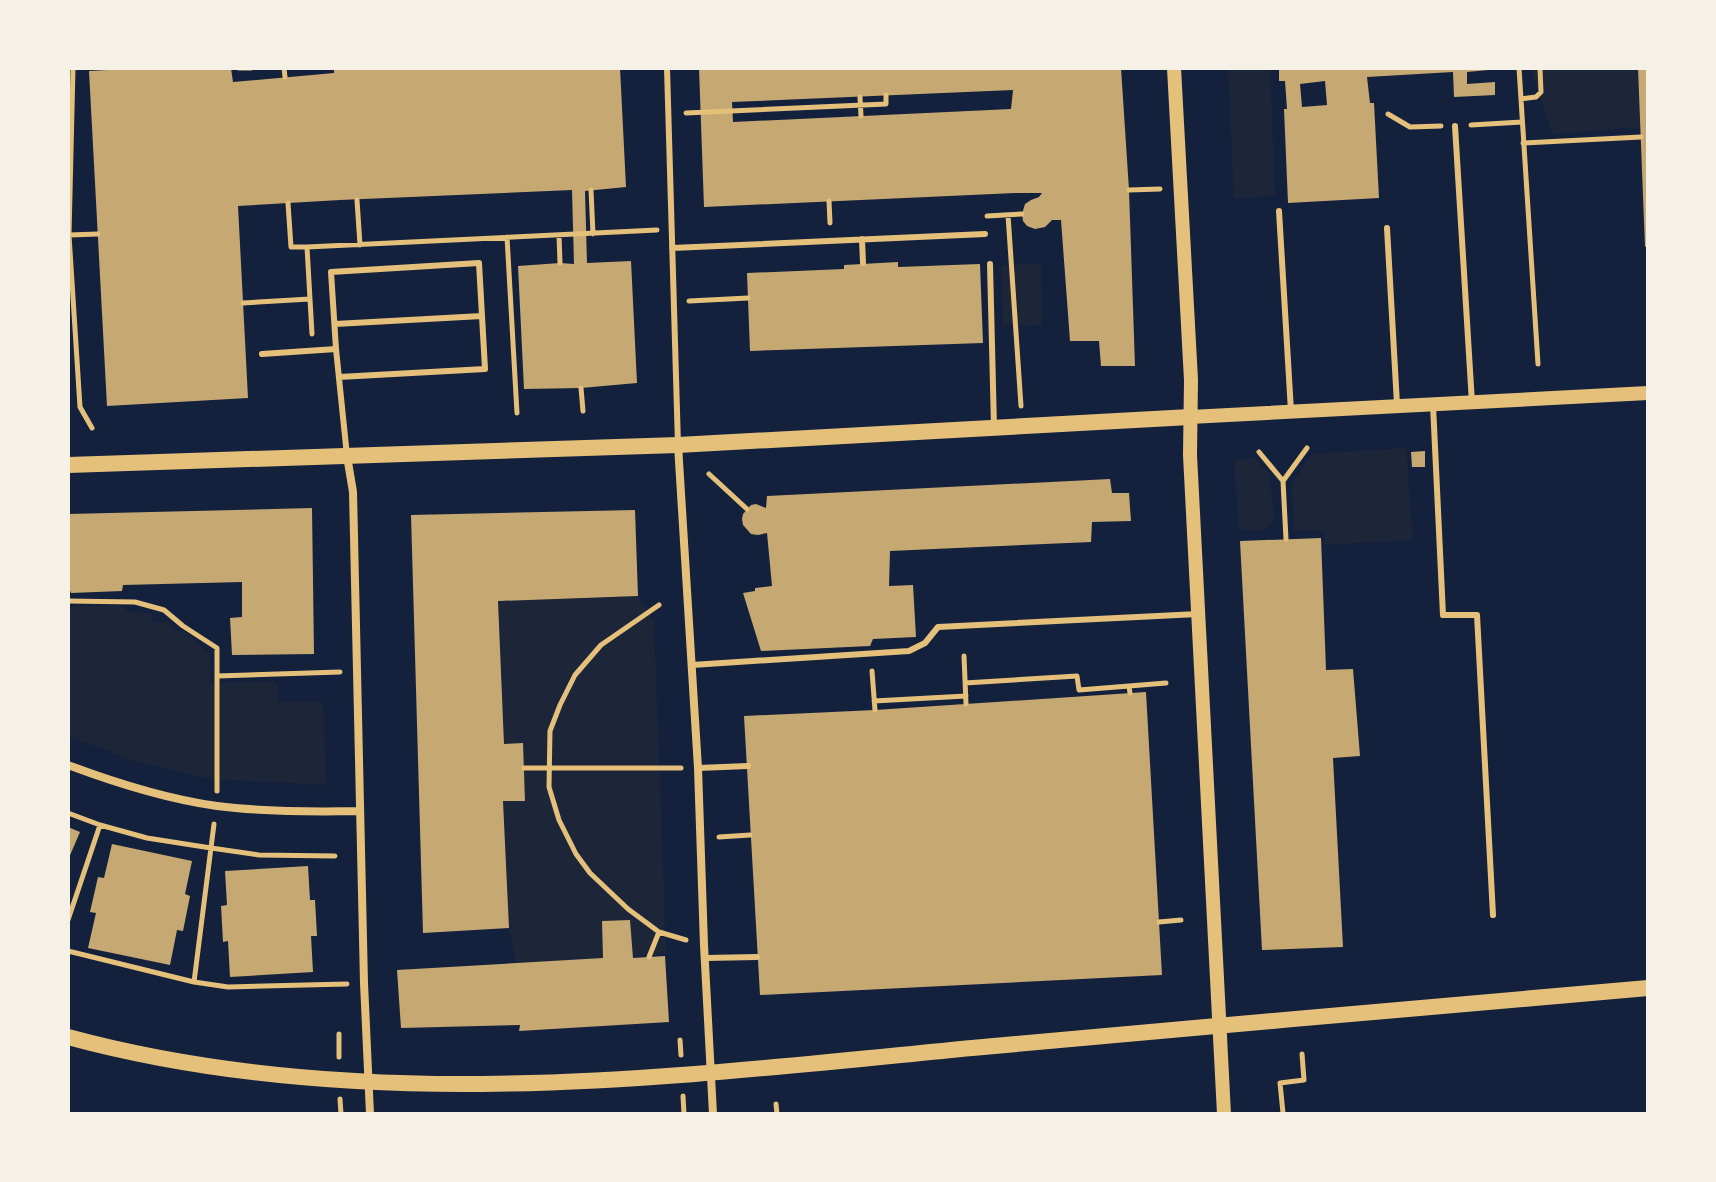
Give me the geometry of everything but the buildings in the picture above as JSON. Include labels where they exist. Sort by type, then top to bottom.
[{"type":"main road","points":[[68,465],[678,445],[1190,417]]},
{"type":"main road","points":[[68,1037],[115,1050],[203,1066],[326,1079],[409,1084],[527,1084],[661,1078],[1648,988]]},
{"type":"street","points":[[1174,68],[1191,380],[1190,455],[1224,1114]]},
{"type":"street","points":[[1190,417],[1648,393]]},
{"type":"street","points":[[678,445],[698,768],[713,1113]]},
{"type":"street","points":[[347,456],[353,492],[364,983],[370,1114]]},
{"type":"street","points":[[68,765],[123,784],[216,806],[360,811]]},
{"type":"lane","points":[[667,68],[678,445]]},
{"type":"lane","points":[[1455,126],[1472,403]]},
{"type":"lane","points":[[1279,211],[1291,411]]},
{"type":"lane","points":[[1387,228],[1397,407]]},
{"type":"lane","points":[[672,248],[985,234]]},
{"type":"lane","points":[[862,239],[863,263]]},
{"type":"lane","points":[[339,377],[485,369],[479,263],[331,272],[336,349],[347,456]]},
{"type":"lane","points":[[990,264],[994,427]]},
{"type":"lane","points":[[335,324],[482,316]]},
{"type":"lane","points":[[262,354],[336,349]]},
{"type":"lane","points":[[1433,405],[1443,615],[1477,615],[1493,915]]},
{"type":"lane","points":[[692,665],[909,651],[925,643],[938,627],[1198,614]]},
{"type":"lane","points":[[698,768],[748,766]]},
{"type":"lane","points":[[705,958],[757,957]]},
{"type":"path","points":[[73,68],[69,235],[80,407],[92,428]]},
{"type":"path","points":[[239,68],[251,68]]},
{"type":"path","points":[[284,68],[285,77]]},
{"type":"path","points":[[1519,68],[1538,364]]},
{"type":"path","points":[[1521,99],[1536,97],[1541,92],[1540,68]]},
{"type":"path","points":[[669,114],[886,104],[886,95]]},
{"type":"path","points":[[860,97],[861,116]]},
{"type":"path","points":[[1496,124],[1522,122]]},
{"type":"path","points":[[1523,143],[1641,137]]},
{"type":"path","points":[[1129,190],[1181,188]]},
{"type":"path","points":[[591,190],[593,234]]},
{"type":"path","points":[[357,200],[361,270]]},
{"type":"path","points":[[829,201],[830,223]]},
{"type":"path","points":[[288,203],[291,247],[307,247],[313,350]]},
{"type":"path","points":[[1008,215],[1022,426]]},
{"type":"path","points":[[69,235],[98,234]]},
{"type":"path","points":[[559,235],[560,263]]},
{"type":"path","points":[[507,237],[517,413]]},
{"type":"path","points":[[674,301],[748,298]]},
{"type":"path","points":[[243,303],[310,299]]},
{"type":"path","points":[[581,388],[583,411]]},
{"type":"path","points":[[1283,481],[1307,448]]},
{"type":"path","points":[[1259,452],[1283,481],[1286,539]]},
{"type":"path","points":[[709,474],[747,509]]},
{"type":"path","points":[[68,601],[135,602],[164,610],[217,648],[216,806],[194,982]]},
{"type":"path","points":[[659,605],[601,645],[575,675],[550,731],[549,787],[559,820],[576,854],[590,873],[628,909],[659,932],[704,945]]},
{"type":"path","points":[[964,656],[966,704]]},
{"type":"path","points":[[217,676],[357,673]]},
{"type":"path","points":[[965,683],[1045,674],[1077,676],[1079,690],[1166,683]]},
{"type":"path","points":[[1129,686],[1130,693]]},
{"type":"path","points":[[875,710],[874,698],[966,696]]},
{"type":"path","points":[[524,768],[698,768]]},
{"type":"path","points":[[68,813],[147,838],[259,855],[335,856]]},
{"type":"path","points":[[68,920],[100,825]]},
{"type":"path","points":[[701,837],[750,835]]},
{"type":"path","points":[[1159,922],[1181,920]]},
{"type":"path","points":[[649,957],[659,932]]},
{"type":"path","points":[[68,951],[194,982],[228,987],[364,983]]},
{"type":"path","points":[[1283,1113],[1280,1083],[1304,1080],[1302,1054]]},
{"type":"path","points":[[776,1104],[777,1114]]},
{"type":"shaded area","points":[[1228,68],[1270,68],[1275,195],[1234,199]]},
{"type":"shaded area","points":[[1532,68],[1638,68],[1641,127],[1552,134]]},
{"type":"shaded area","points":[[1041,264],[1042,325],[1003,326],[1001,265]]},
{"type":"shaded area","points":[[1406,448],[1413,540],[1325,545],[1324,530],[1295,531],[1291,485],[1312,454]]},
{"type":"shaded area","points":[[1254,458],[1270,475],[1274,521],[1267,529],[1239,531],[1234,461]]},
{"type":"shaded area","points":[[638,596],[654,621],[666,953],[633,958],[629,920],[603,921],[603,958],[516,964],[509,928],[503,801],[525,800],[523,743],[504,744],[498,601]]},
{"type":"shaded area","points":[[121,605],[129,612],[152,613],[152,622],[168,622],[176,631],[183,630],[210,654],[211,683],[274,681],[278,686],[278,701],[323,702],[326,785],[211,779],[137,762],[68,736],[68,611],[72,606]]}]
